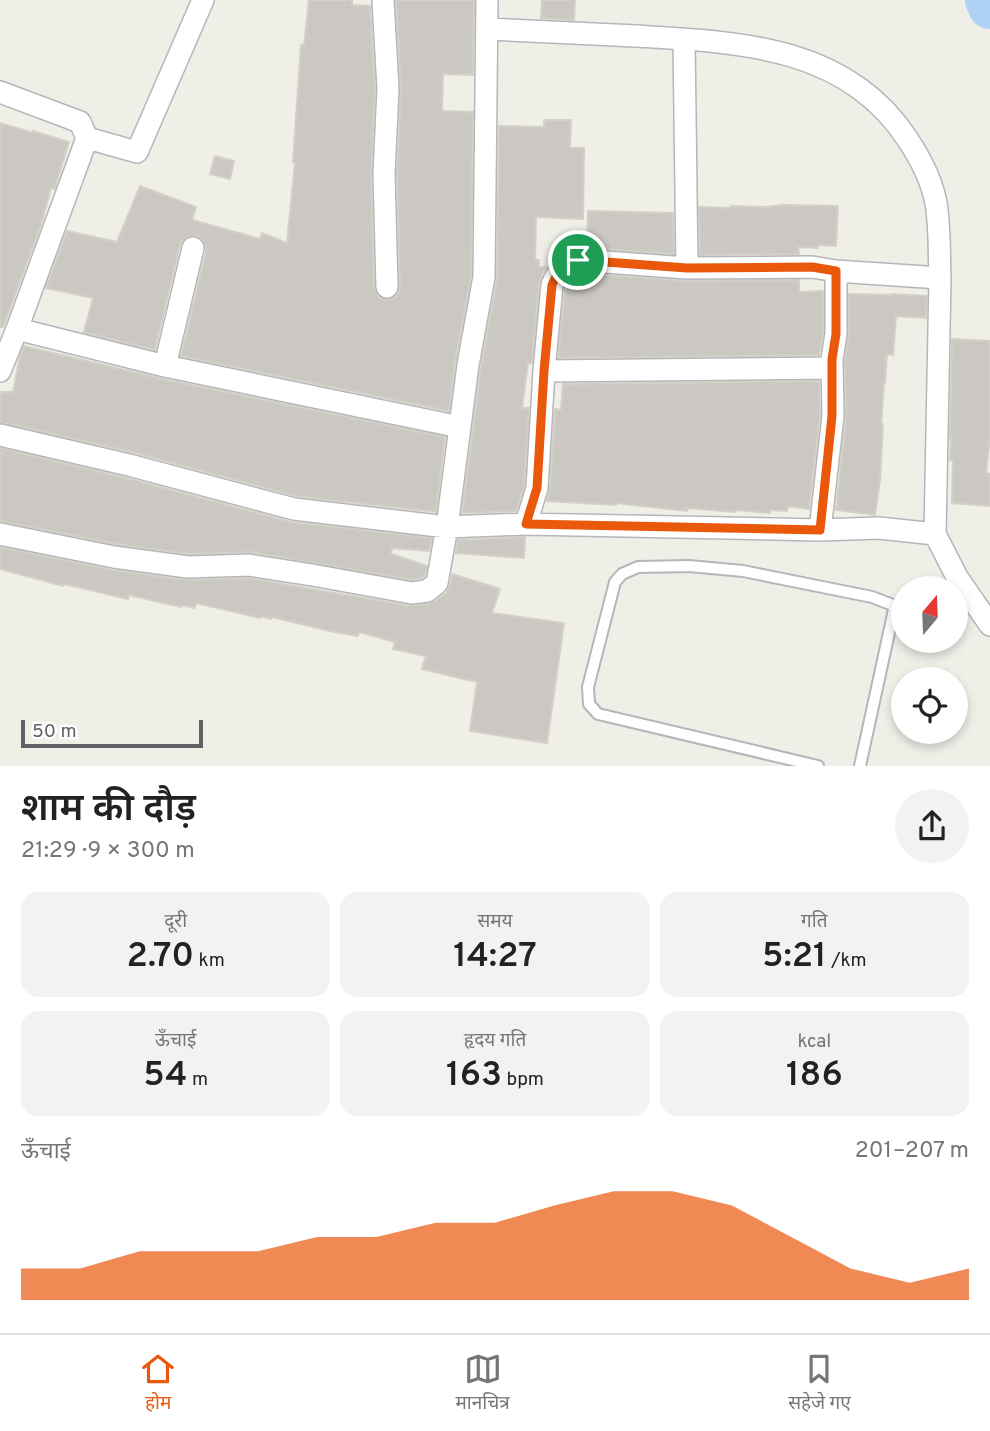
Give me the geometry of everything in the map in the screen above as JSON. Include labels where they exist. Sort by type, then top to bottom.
[{"type":"street","points":[[87,138],[137,152],[203,0]]},
{"type":"street","points":[[383,0],[388,89],[384,173],[387,287]]},
{"type":"street","points":[[0,534],[114,557],[188,566],[249,565],[412,593],[427,591],[437,583],[468,365],[484,277],[487,0]]},
{"type":"street","points":[[487,29],[717,41],[779,51],[829,69],[869,96],[899,125],[920,159],[936,202],[940,278],[941,545],[957,577],[990,625]]},
{"type":"street","points":[[684,39],[687,268]]},
{"type":"street","points":[[0,92],[80,122],[87,138],[18,329],[1,367]]},
{"type":"street","points":[[164,366],[193,248]]},
{"type":"street","points":[[526,524],[537,488],[552,285],[557,272],[565,264],[578,260],[687,268],[812,267],[940,278]]},
{"type":"street","points":[[820,530],[832,416],[836,271]]},
{"type":"street","points":[[18,329],[164,366],[460,427]]},
{"type":"street","points":[[544,371],[832,368]]},
{"type":"street","points":[[0,435],[129,465],[294,509],[447,527],[526,524],[820,530],[879,528],[941,545]]},
{"type":"lane","points":[[818,766],[598,714],[589,704],[588,687],[615,582],[622,574],[638,566],[688,566],[743,571],[872,597],[891,604]]},
{"type":"lane","points":[[860,766],[891,640]]},
{"type":"building","points":[[309,0],[352,0],[352,5],[370,6],[375,89],[371,173],[374,287],[380,298],[387,300],[399,293],[400,287],[397,173],[401,89],[396,0],[474,0],[473,75],[443,74],[442,111],[473,112],[471,276],[449,411],[181,356],[206,251],[205,244],[197,235],[189,236],[180,245],[155,350],[84,332],[93,298],[46,288],[67,231],[117,242],[140,186],[196,207],[192,220],[260,239],[262,233],[287,243],[295,163],[301,45],[304,46]]},
{"type":"building","points":[[542,0],[575,0],[574,20],[541,18]]},
{"type":"building","points":[[544,120],[571,120],[570,148],[584,148],[583,219],[536,217],[535,260],[539,260],[539,267],[546,267],[539,283],[532,363],[528,363],[522,408],[529,408],[524,486],[516,511],[462,513],[481,367],[497,279],[499,126],[544,127]]},
{"type":"building","points":[[0,123],[69,142],[3,327],[0,327]]},
{"type":"building","points":[[215,156],[234,161],[230,179],[210,174]]},
{"type":"building","points":[[838,206],[836,246],[798,247],[799,254],[700,255],[699,207]]},
{"type":"building","points":[[588,211],[673,213],[674,254],[587,248]]},
{"type":"building","points":[[580,273],[686,281],[799,280],[799,292],[823,291],[823,333],[819,355],[558,358],[565,288],[571,278]]},
{"type":"building","points":[[849,294],[927,296],[926,318],[896,316],[893,355],[887,354],[881,424],[880,480],[875,515],[836,510],[846,417],[845,360],[849,334]]},
{"type":"building","points":[[952,339],[990,341],[990,436],[986,473],[990,474],[990,506],[952,503]]},
{"type":"building","points":[[24,346],[162,379],[445,437],[436,512],[296,496],[132,452],[0,422],[0,392],[13,392]]},
{"type":"building","points":[[819,381],[820,415],[809,509],[788,506],[787,511],[770,510],[770,513],[687,508],[687,511],[616,503],[547,501],[555,409],[561,410],[563,384]]},
{"type":"building","points":[[0,448],[291,522],[432,538],[429,551],[392,548],[391,554],[427,566],[425,576],[412,580],[251,552],[189,554],[116,544],[0,521]]},
{"type":"building","points":[[525,537],[524,558],[456,553],[458,540]]},
{"type":"building","points":[[0,547],[112,570],[186,580],[248,578],[410,606],[429,604],[446,593],[452,574],[500,589],[492,613],[564,623],[547,743],[470,731],[477,682],[422,669],[426,656],[393,649],[395,642],[359,632],[358,636],[196,603],[195,608],[181,607],[129,595],[128,599],[63,586],[0,569]]},
{"type":"waterway","points":[[987,0],[990,7]]},
{"type":"route","points":[[578,260],[687,268],[812,267],[836,271],[832,416],[820,530],[526,524],[537,488],[552,285],[557,272],[565,264],[578,260]]}]
